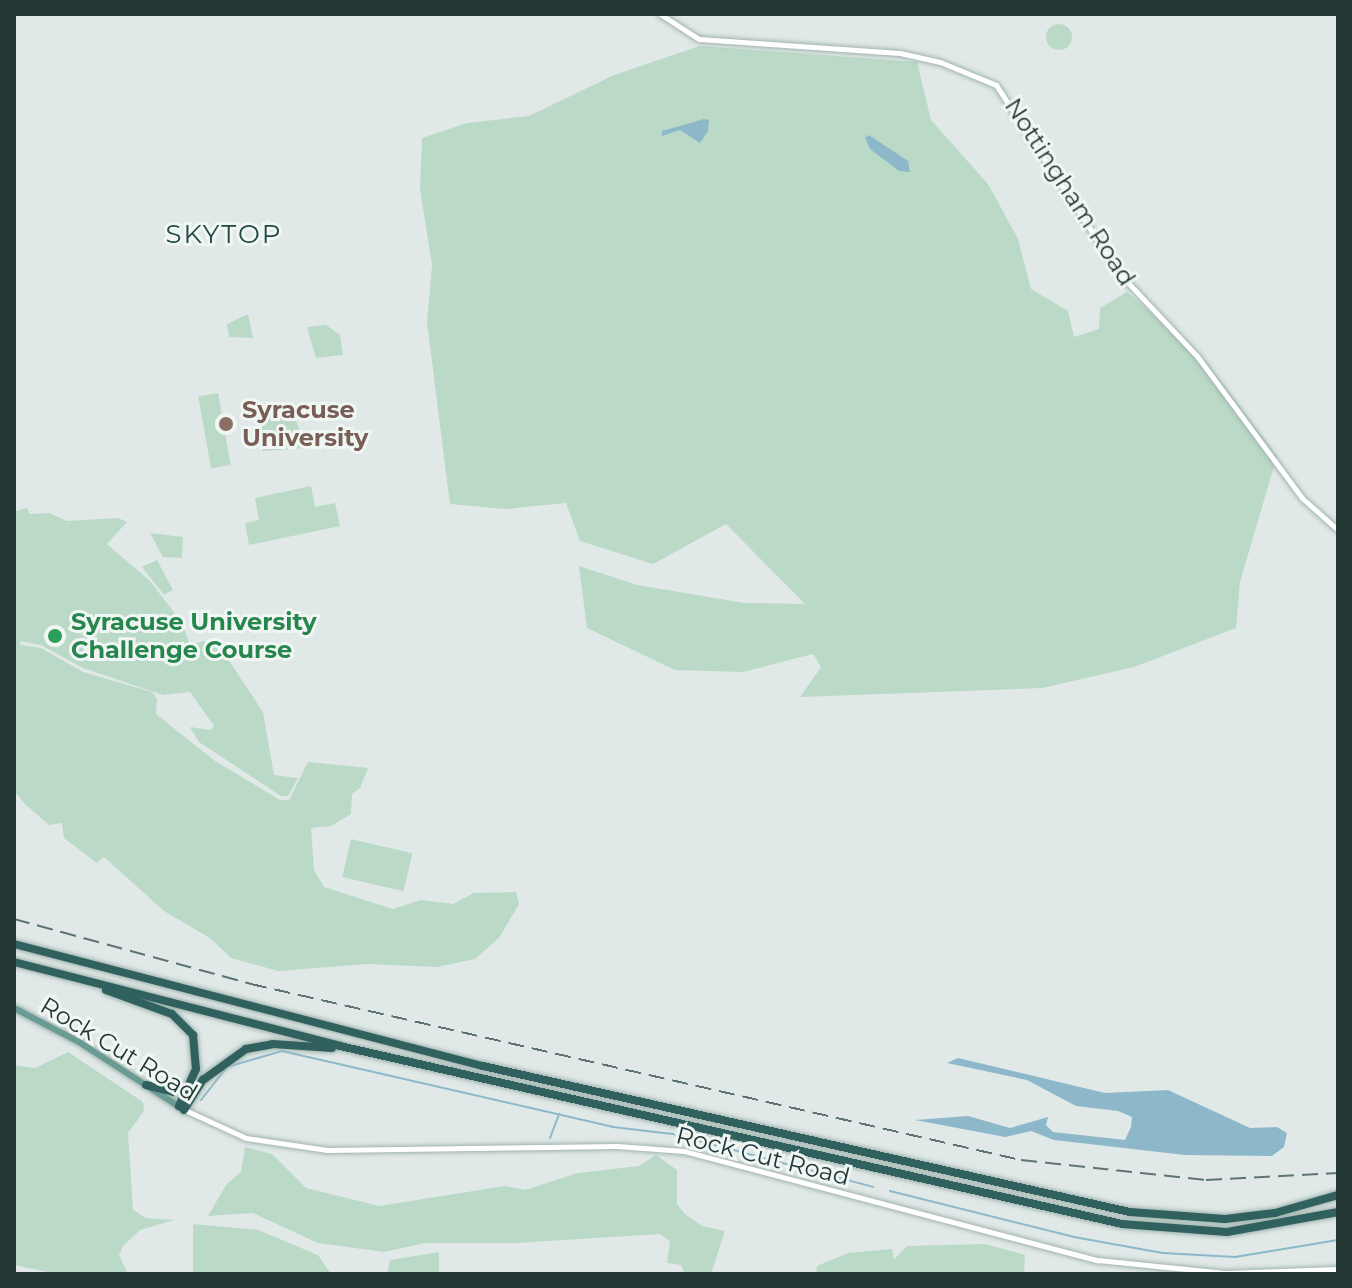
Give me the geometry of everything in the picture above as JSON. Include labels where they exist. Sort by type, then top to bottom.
[{"type":"highway","points":[[14,944],[403,1047],[1130,1212],[1187,1219],[1275,1213],[1338,1195]]},
{"type":"highway","points":[[14,962],[403,1061],[906,1175],[1168,1230],[1255,1230],[1338,1212]]},
{"type":"highway","points":[[29,966],[177,1016],[196,1043],[192,1080],[181,1108]]},
{"type":"highway","points":[[181,1108],[220,1065],[260,1045],[304,1045],[403,1061]]},
{"type":"highway","points":[[146,1085],[181,1091],[192,1080]]},
{"type":"main road","name":"Rock Cut Road","points":[[14,1008],[64,1032],[181,1108]]},
{"type":"street","name":"Nottingham Road","points":[[660,14],[699,39],[900,53],[940,62],[996,85],[1119,273],[1197,356],[1302,498],[1338,530]]},
{"type":"street","name":"Rock Cut Road","points":[[181,1108],[246,1138],[327,1150],[617,1146],[684,1151],[1098,1260],[1225,1273],[1338,1269]]},
{"type":"green space","points":[[1059,24],[1068,28],[1072,37],[1068,46],[1059,50],[1050,46],[1046,37],[1050,28]]},
{"type":"green space","points":[[700,46],[917,62],[931,120],[988,184],[1018,239],[1031,289],[1068,311],[1074,337],[1099,329],[1100,308],[1127,292],[1206,361],[1277,456],[1240,582],[1236,628],[1134,667],[1042,688],[800,697],[821,667],[813,654],[743,672],[675,670],[587,628],[579,566],[637,585],[744,603],[805,604],[726,524],[653,564],[580,541],[566,503],[505,509],[450,504],[427,322],[432,265],[420,189],[422,138],[467,123],[529,116],[614,75]]},
{"type":"green space","points":[[248,314],[253,338],[229,337],[227,324]]},
{"type":"green space","points":[[326,325],[340,335],[343,355],[316,358],[307,327]]},
{"type":"green space","points":[[218,393],[231,465],[211,468],[198,396]]},
{"type":"green space","points":[[273,411],[296,420],[305,448],[263,451],[258,415]]},
{"type":"green space","points":[[311,486],[315,507],[335,503],[340,526],[249,545],[245,523],[259,520],[255,498]]},
{"type":"green space","points":[[27,508],[30,514],[49,513],[67,521],[118,518],[127,522],[107,544],[151,582],[182,623],[190,645],[204,641],[222,650],[263,712],[274,775],[298,778],[288,796],[281,796],[199,742],[190,727],[211,730],[214,726],[190,692],[163,695],[83,668],[41,645],[20,641],[20,645],[41,648],[83,672],[152,692],[157,699],[156,714],[215,761],[280,800],[289,800],[308,762],[368,768],[360,788],[352,794],[351,814],[331,826],[311,828],[314,870],[324,887],[393,909],[421,900],[453,904],[474,893],[516,892],[519,904],[499,938],[475,959],[437,967],[367,964],[278,971],[231,958],[210,938],[164,911],[104,857],[97,863],[64,838],[62,823],[49,825],[25,804],[14,791],[14,512]]},
{"type":"green space","points":[[150,533],[183,537],[182,558],[163,557]]},
{"type":"green space","points":[[157,560],[173,590],[164,595],[142,567]]},
{"type":"green space","points":[[351,839],[412,853],[404,891],[342,877]]},
{"type":"green space","points":[[68,1052],[143,1102],[144,1111],[128,1133],[133,1210],[146,1218],[174,1220],[140,1230],[123,1246],[119,1255],[128,1274],[57,1274],[14,1265],[14,1065],[35,1068]]},
{"type":"green space","points":[[245,1147],[272,1154],[306,1188],[379,1206],[505,1186],[525,1190],[578,1173],[639,1166],[656,1155],[677,1170],[677,1204],[685,1214],[702,1226],[725,1231],[711,1274],[685,1274],[681,1265],[667,1263],[670,1241],[660,1234],[515,1243],[425,1243],[384,1252],[318,1243],[253,1213],[208,1216],[226,1185],[241,1172]]},
{"type":"green space","points":[[193,1224],[258,1230],[318,1255],[331,1274],[193,1274]]},
{"type":"green space","points":[[985,1244],[1025,1255],[1024,1274],[816,1274],[817,1266],[848,1253],[892,1249],[894,1259],[907,1246]]},
{"type":"green space","points":[[439,1252],[439,1274],[387,1274],[390,1260]]},
{"type":"water","points":[[709,120],[708,131],[700,143],[680,130],[662,136],[662,131]]},
{"type":"water","points":[[869,135],[908,161],[910,172],[899,171],[870,149],[865,138]]},
{"type":"water","points":[[958,1058],[1105,1093],[1168,1090],[1250,1128],[1277,1127],[1287,1133],[1284,1147],[1272,1156],[1185,1155],[1054,1140],[1031,1131],[1005,1137],[915,1120],[968,1116],[1010,1128],[1048,1117],[1046,1125],[1053,1132],[1125,1140],[1131,1127],[1132,1117],[1118,1111],[1076,1106],[1027,1080],[947,1063]]},
{"type":"waterway","points":[[201,1100],[227,1067],[282,1051],[613,1127],[673,1134],[873,1187]]},
{"type":"waterway","points":[[550,1138],[559,1114]]},
{"type":"waterway","points":[[890,1191],[1074,1237],[1163,1253],[1235,1257],[1338,1240]]},
{"type":"railway","points":[[14,919],[251,984],[1021,1160],[1206,1180],[1338,1173]]},
{"type":"place","name":"Syracuse University","points":[[226,424]]},
{"type":"place","name":"Syracuse University Challenge Course","points":[[55,636]]},
{"type":"district","name":"SKYTOP","points":[[224,235]]}]
